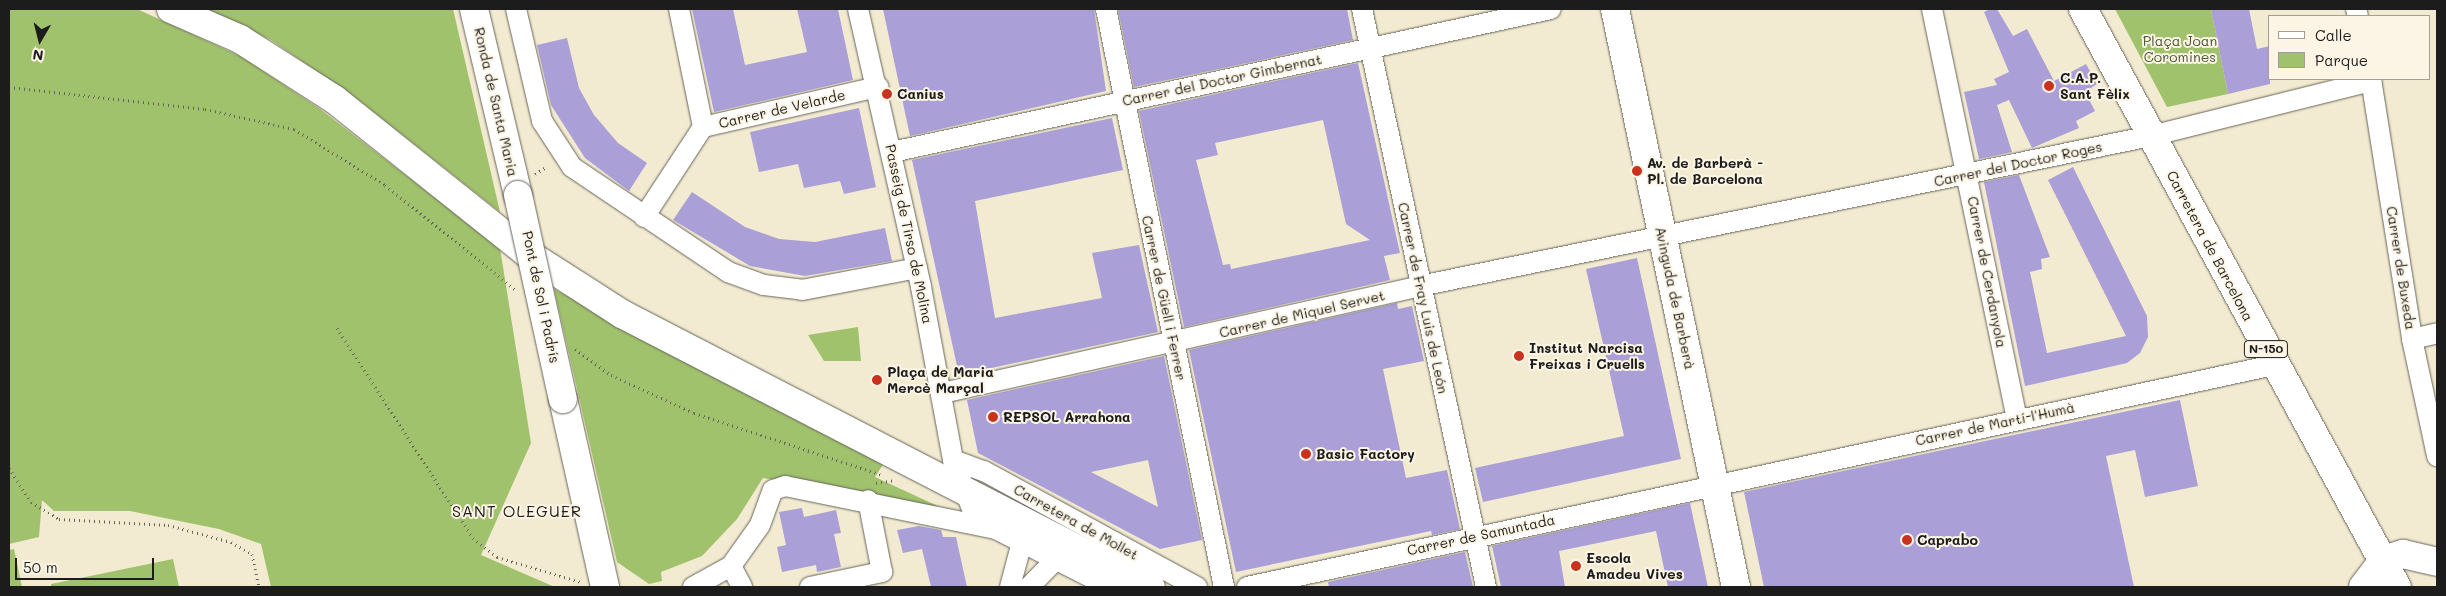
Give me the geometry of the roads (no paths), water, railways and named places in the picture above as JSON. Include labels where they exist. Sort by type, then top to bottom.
[{"type":"main road","name":"Carretera de Mollet","points":[[171,9],[240,39],[334,98],[527,253],[586,292],[965,492],[1063,552],[1151,587]]},
{"type":"main road","name":"Ronda de Santa Maria","points":[[474,9],[518,195]]},
{"type":"main road","name":"Avinguda de Barberà","points":[[1614,9],[1736,587]]},
{"type":"main road","name":"Carretera de Barcelona","points":[[2083,9],[2274,365],[2397,587]]},
{"type":"main road","name":"Pont de Sol i Padrís","points":[[518,195],[604,586]]},
{"type":"main road","points":[[2363,587],[2383,560],[2404,554],[2437,562]]},
{"type":"street","points":[[516,9],[531,83],[542,121],[555,146],[592,184],[728,272],[764,285],[802,290],[917,268]]},
{"type":"street","points":[[679,9],[703,127]]},
{"type":"street","name":"Passeig de Tirso de Molina","points":[[858,9],[878,87],[917,268],[942,393],[953,460],[978,524]]},
{"type":"street","name":"Carrer de Güell i Ferrer","points":[[1106,9],[1122,102],[1224,587]]},
{"type":"street","name":"Carrer de Fray Luis de León","points":[[1362,9],[1486,587]]},
{"type":"street","name":"Carrer del Doctor Gimbernat","points":[[892,152],[1551,9]]},
{"type":"street","name":"Carrer de Cerdanyola","points":[[1932,9],[1968,175],[2017,419]]},
{"type":"street","name":"Carrer del Doctor Roges","points":[[1662,237],[2151,136],[2371,80]]},
{"type":"street","name":"Carrer de Buxeda","points":[[2371,80],[2412,339],[2437,456]]},
{"type":"street","name":"Carrer de Velarde","points":[[644,217],[703,127],[878,87]]},
{"type":"street","name":"Carrer de Miquel Servet","points":[[942,393],[1173,343],[1420,286],[1662,237]]},
{"type":"street","points":[[2412,339],[2437,333]]},
{"type":"street","name":"Carrer de Martí-l'Humà","points":[[1715,484],[2274,365]]},
{"type":"street","points":[[924,470],[953,460]]},
{"type":"street","name":"Carretera de Mollet","points":[[953,460],[1063,514],[1197,587]]},
{"type":"street","name":"Carrer de Samuntada","points":[[1247,587],[1715,484]]},
{"type":"street","name":"Carretera de Mollet","points":[[731,566],[760,524],[778,487],[868,500],[978,524],[1022,542],[1063,552],[1110,587]]},
{"type":"street","points":[[810,587],[882,572],[868,500]]},
{"type":"street","points":[[1029,587],[1063,552],[1063,514]]},
{"type":"street","points":[[1010,587],[1022,542]]},
{"type":"street","points":[[693,587],[731,566],[742,587]]},
{"type":"place","name":"C.A.P. Sant Fèlix","points":[[2049,86]]},
{"type":"place","name":"Canius","points":[[887,94]]},
{"type":"place","name":"Av. de Barberà - Pl. de Barcelona","points":[[1637,171]]},
{"type":"place","name":"Institut Narcisa Freixas i Cruells","points":[[1519,356]]},
{"type":"place","name":"Plaça de Maria Mercè Marçal","points":[[877,380]]},
{"type":"place","name":"REPSOL Arrahona","points":[[993,417]]},
{"type":"place","name":"Basic Factory","points":[[1306,454]]},
{"type":"place","name":"Caprabo","points":[[1907,540]]},
{"type":"place","name":"Escola Amadeu Vives","points":[[1576,566]]},
{"type":"district","name":"SANT OLEGUER","points":[[517,511]]},
{"type":"park label","name":"Plaça Joan Coromines","points":[[2180,49]]}]
